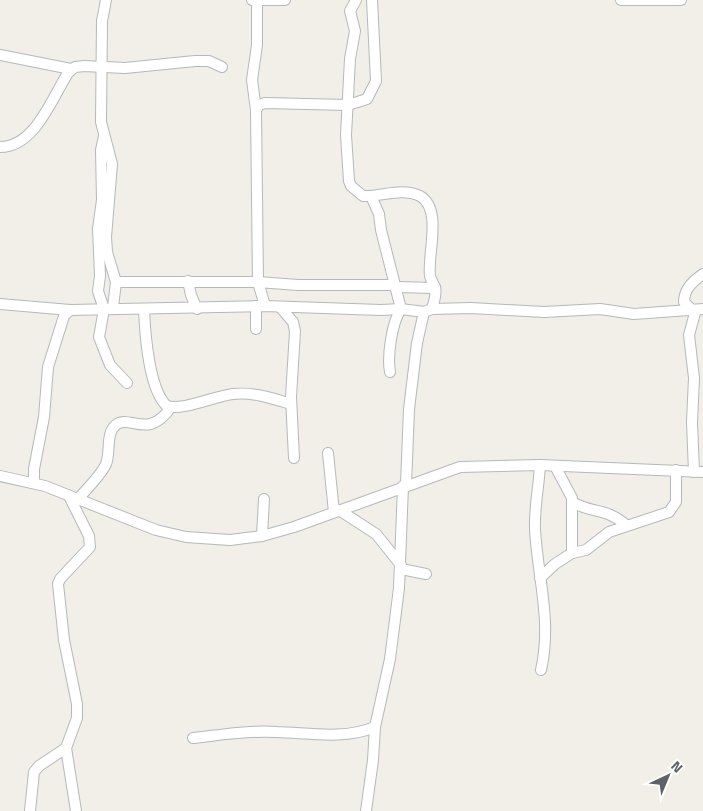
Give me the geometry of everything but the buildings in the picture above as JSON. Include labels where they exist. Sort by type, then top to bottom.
[{"type":"street","points":[[106,0],[102,21],[101,122],[112,164],[106,237],[107,252],[116,282],[99,337],[104,355],[114,372],[127,383]]},
{"type":"street","points":[[256,329],[261,306],[258,282],[256,110],[252,80],[257,45],[255,1],[285,0]]},
{"type":"street","points":[[356,0],[350,11],[355,31],[350,59],[346,151],[349,181],[361,195],[371,196],[386,192],[404,193],[420,197],[428,204],[433,224],[430,278],[435,288],[417,343],[409,409],[401,567],[390,659],[375,727],[374,760],[366,811]]},
{"type":"street","points":[[256,110],[259,105],[265,102],[348,105],[364,101],[375,87],[372,0]]},
{"type":"street","points":[[621,0],[681,0]]},
{"type":"street","points":[[0,55],[71,70],[84,66],[125,68],[204,60],[222,67]]},
{"type":"street","points":[[0,147],[22,140],[31,132],[71,70]]},
{"type":"street","points":[[104,136],[100,150],[102,200],[98,229],[100,276],[98,292],[109,308]]},
{"type":"street","points":[[371,196],[379,214],[401,309],[394,324],[392,346],[388,354],[390,372]]},
{"type":"street","points":[[698,309],[684,302],[685,294],[694,281],[703,274]]},
{"type":"street","points":[[188,281],[190,295],[197,309]]},
{"type":"street","points":[[116,282],[258,282],[298,286],[435,288]]},
{"type":"street","points":[[0,304],[70,310],[109,308],[197,309],[261,306],[281,308],[428,310],[471,308],[544,312],[600,309],[634,314],[698,309]]},
{"type":"street","points":[[281,308],[293,322],[296,331],[291,404],[294,458]]},
{"type":"street","points":[[144,309],[150,366],[162,400],[171,407]]},
{"type":"street","points":[[0,476],[34,483],[156,530],[184,537],[230,540],[262,536],[460,467],[540,465],[698,472],[698,394],[689,335],[695,313],[698,309]]},
{"type":"street","points":[[34,483],[48,367],[64,316],[70,310]]},
{"type":"street","points":[[73,498],[106,466],[111,433],[118,423],[123,422],[138,426],[155,423],[171,407],[240,394],[260,395],[291,404]]},
{"type":"street","points":[[328,453],[337,511]]},
{"type":"street","points":[[540,465],[535,515],[540,578],[547,625],[546,648],[541,670]]},
{"type":"street","points":[[555,466],[572,502],[572,553]]},
{"type":"street","points":[[540,578],[554,564],[572,553],[586,550],[602,536],[626,525],[665,515],[674,508],[676,470]]},
{"type":"street","points":[[30,811],[34,772],[38,766],[58,755],[66,748],[77,718],[77,704],[64,640],[58,584],[60,578],[90,547],[90,542],[73,498]]},
{"type":"street","points":[[262,536],[264,499]]},
{"type":"street","points":[[572,502],[588,509],[604,511],[626,525]]},
{"type":"street","points":[[337,511],[376,534],[401,567],[426,574]]},
{"type":"street","points":[[193,738],[277,732],[332,736],[365,731],[375,727]]},
{"type":"street","points":[[66,748],[76,811]]}]
